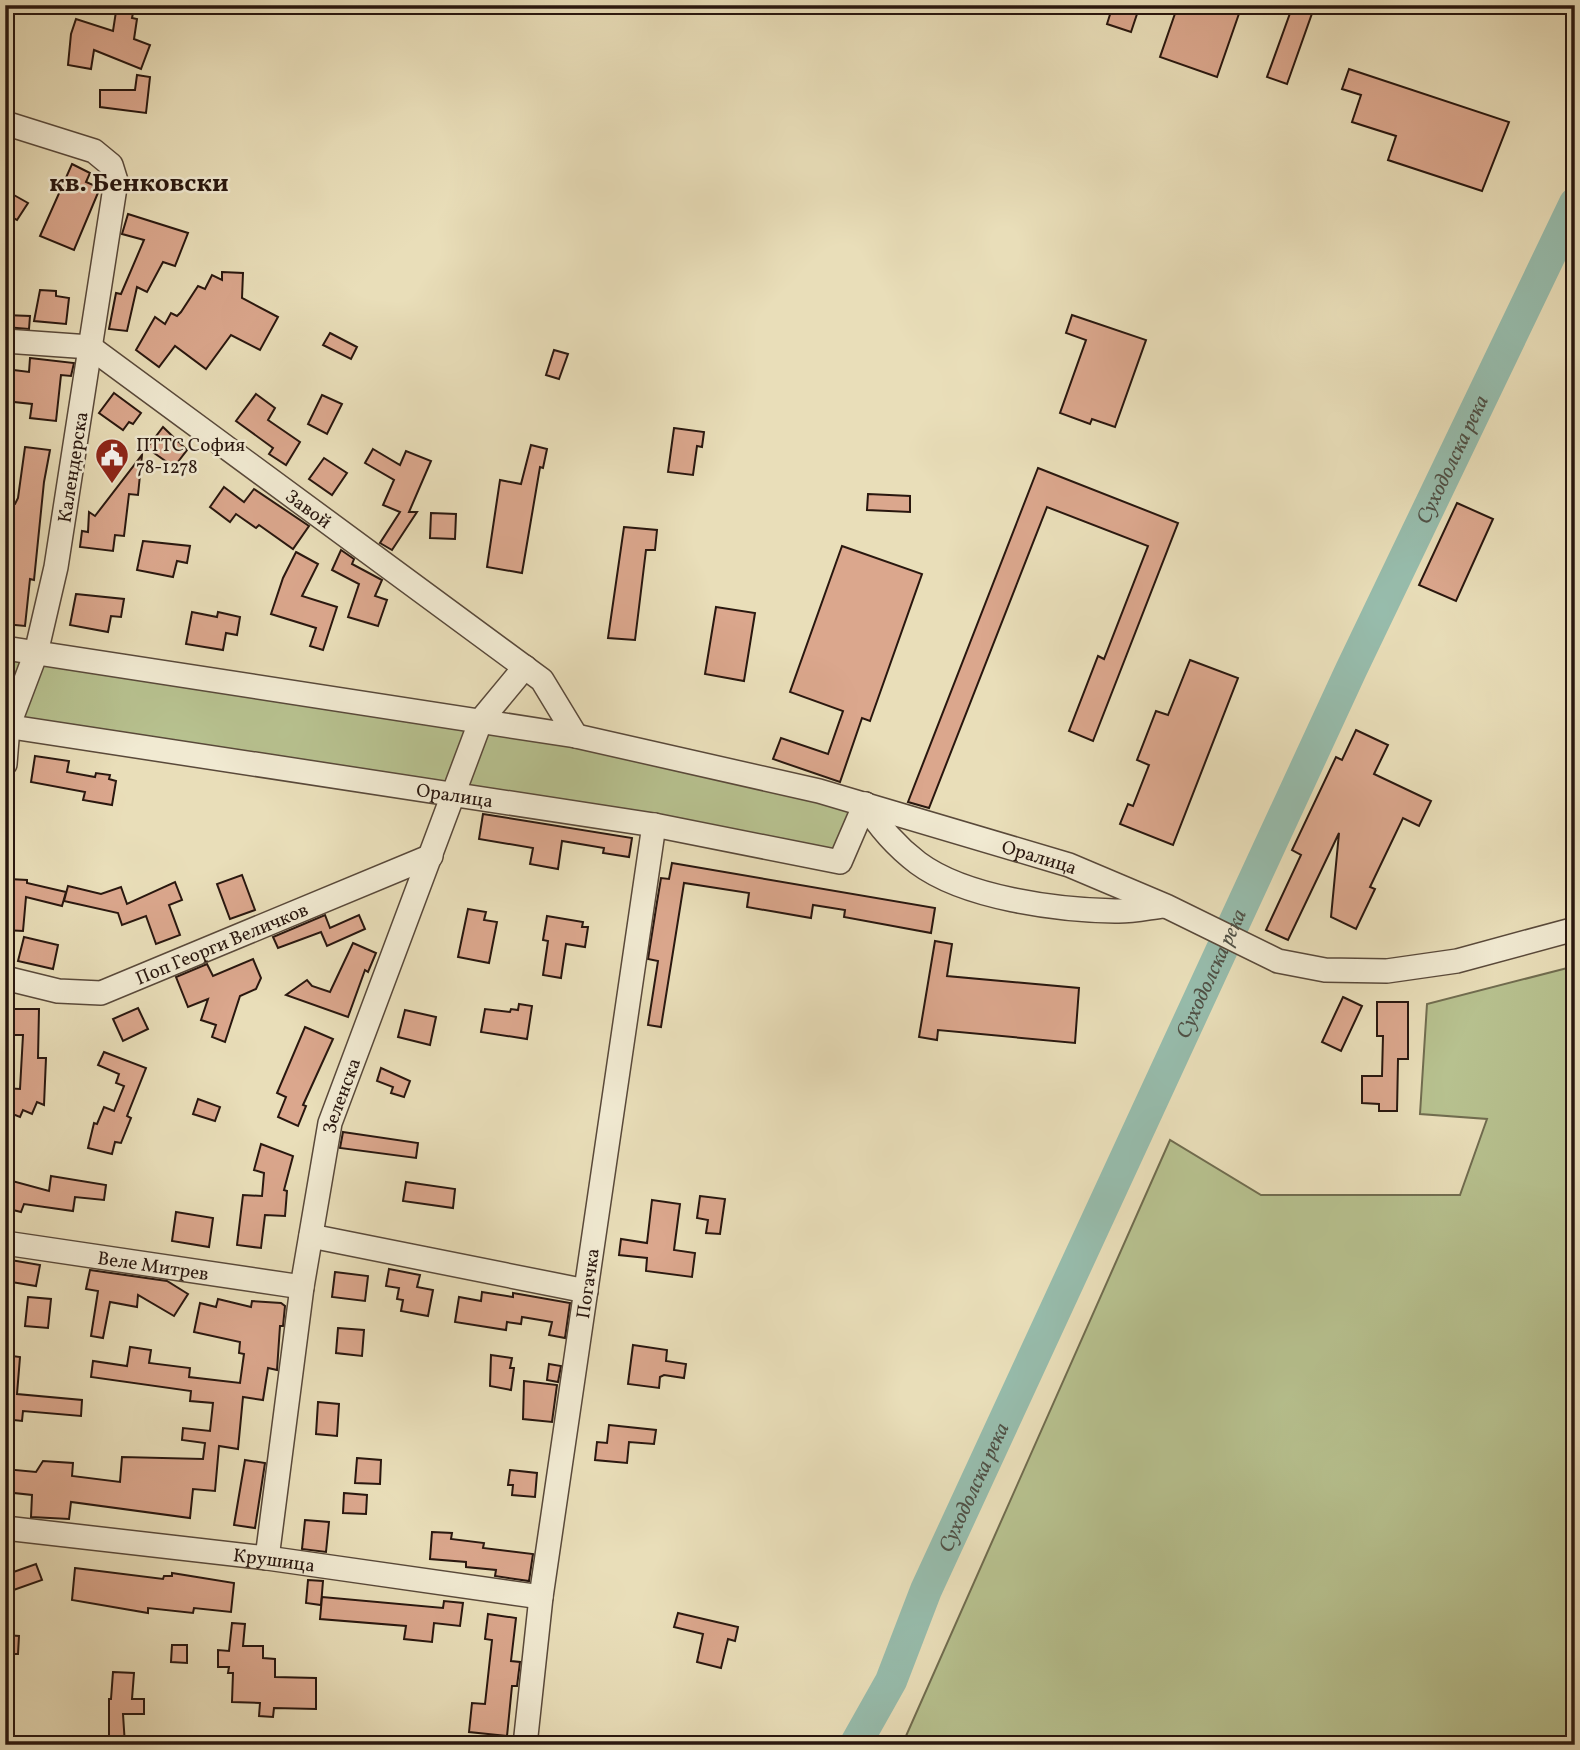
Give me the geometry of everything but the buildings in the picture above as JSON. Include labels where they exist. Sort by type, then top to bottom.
[{"type":"street","name":"Календерска","points":[[5,123],[94,151],[111,164],[116,181],[56,566],[36,653],[6,726],[5,764]]},
{"type":"street","points":[[5,341],[90,347]]},
{"type":"street","name":"Завой","points":[[90,347],[542,680],[576,736]]},
{"type":"street","name":"Оралица","points":[[5,648],[576,736],[865,804],[1069,865],[1166,906],[1278,961],[1325,971],[1387,971],[1457,961],[1575,929]]},
{"type":"street","name":"Зеленска","points":[[267,1558],[302,1287],[330,1123],[455,796],[481,720],[525,667]]},
{"type":"street","name":"Оралица","points":[[6,726],[654,825],[840,862],[865,804]]},
{"type":"street","points":[[865,804],[880,828],[919,864],[968,889],[1048,904],[1116,911],[1166,906]]},
{"type":"street","name":"Погачка","points":[[525,1745],[541,1597],[654,825]]},
{"type":"street","name":"Поп Георги Величков","points":[[5,978],[58,992],[102,993],[431,856]]},
{"type":"street","points":[[311,1236],[586,1291]]},
{"type":"street","name":"Веле Митрев","points":[[5,1243],[302,1287]]},
{"type":"street","name":"Крушица","points":[[5,1528],[267,1558],[541,1597]]},
{"type":"shaded area","points":[[1575,347],[1575,417],[1568,384]]},
{"type":"shaded area","points":[[5,648],[481,720],[865,804],[840,862],[5,726]]},
{"type":"shaded area","points":[[1575,966],[1575,1745],[902,1745],[1170,1140],[1261,1195],[1460,1195],[1487,1119],[1420,1114],[1427,1004]]},
{"type":"waterway","name":"Суходолска река","points":[[855,1745],[891,1681],[926,1590],[1351,670],[1575,203]]},
{"type":"place","name":"ПТТС София 78-1278","points":[[112,485]]},
{"type":"district","name":"кв. Бенковски","points":[[139,182]]}]
